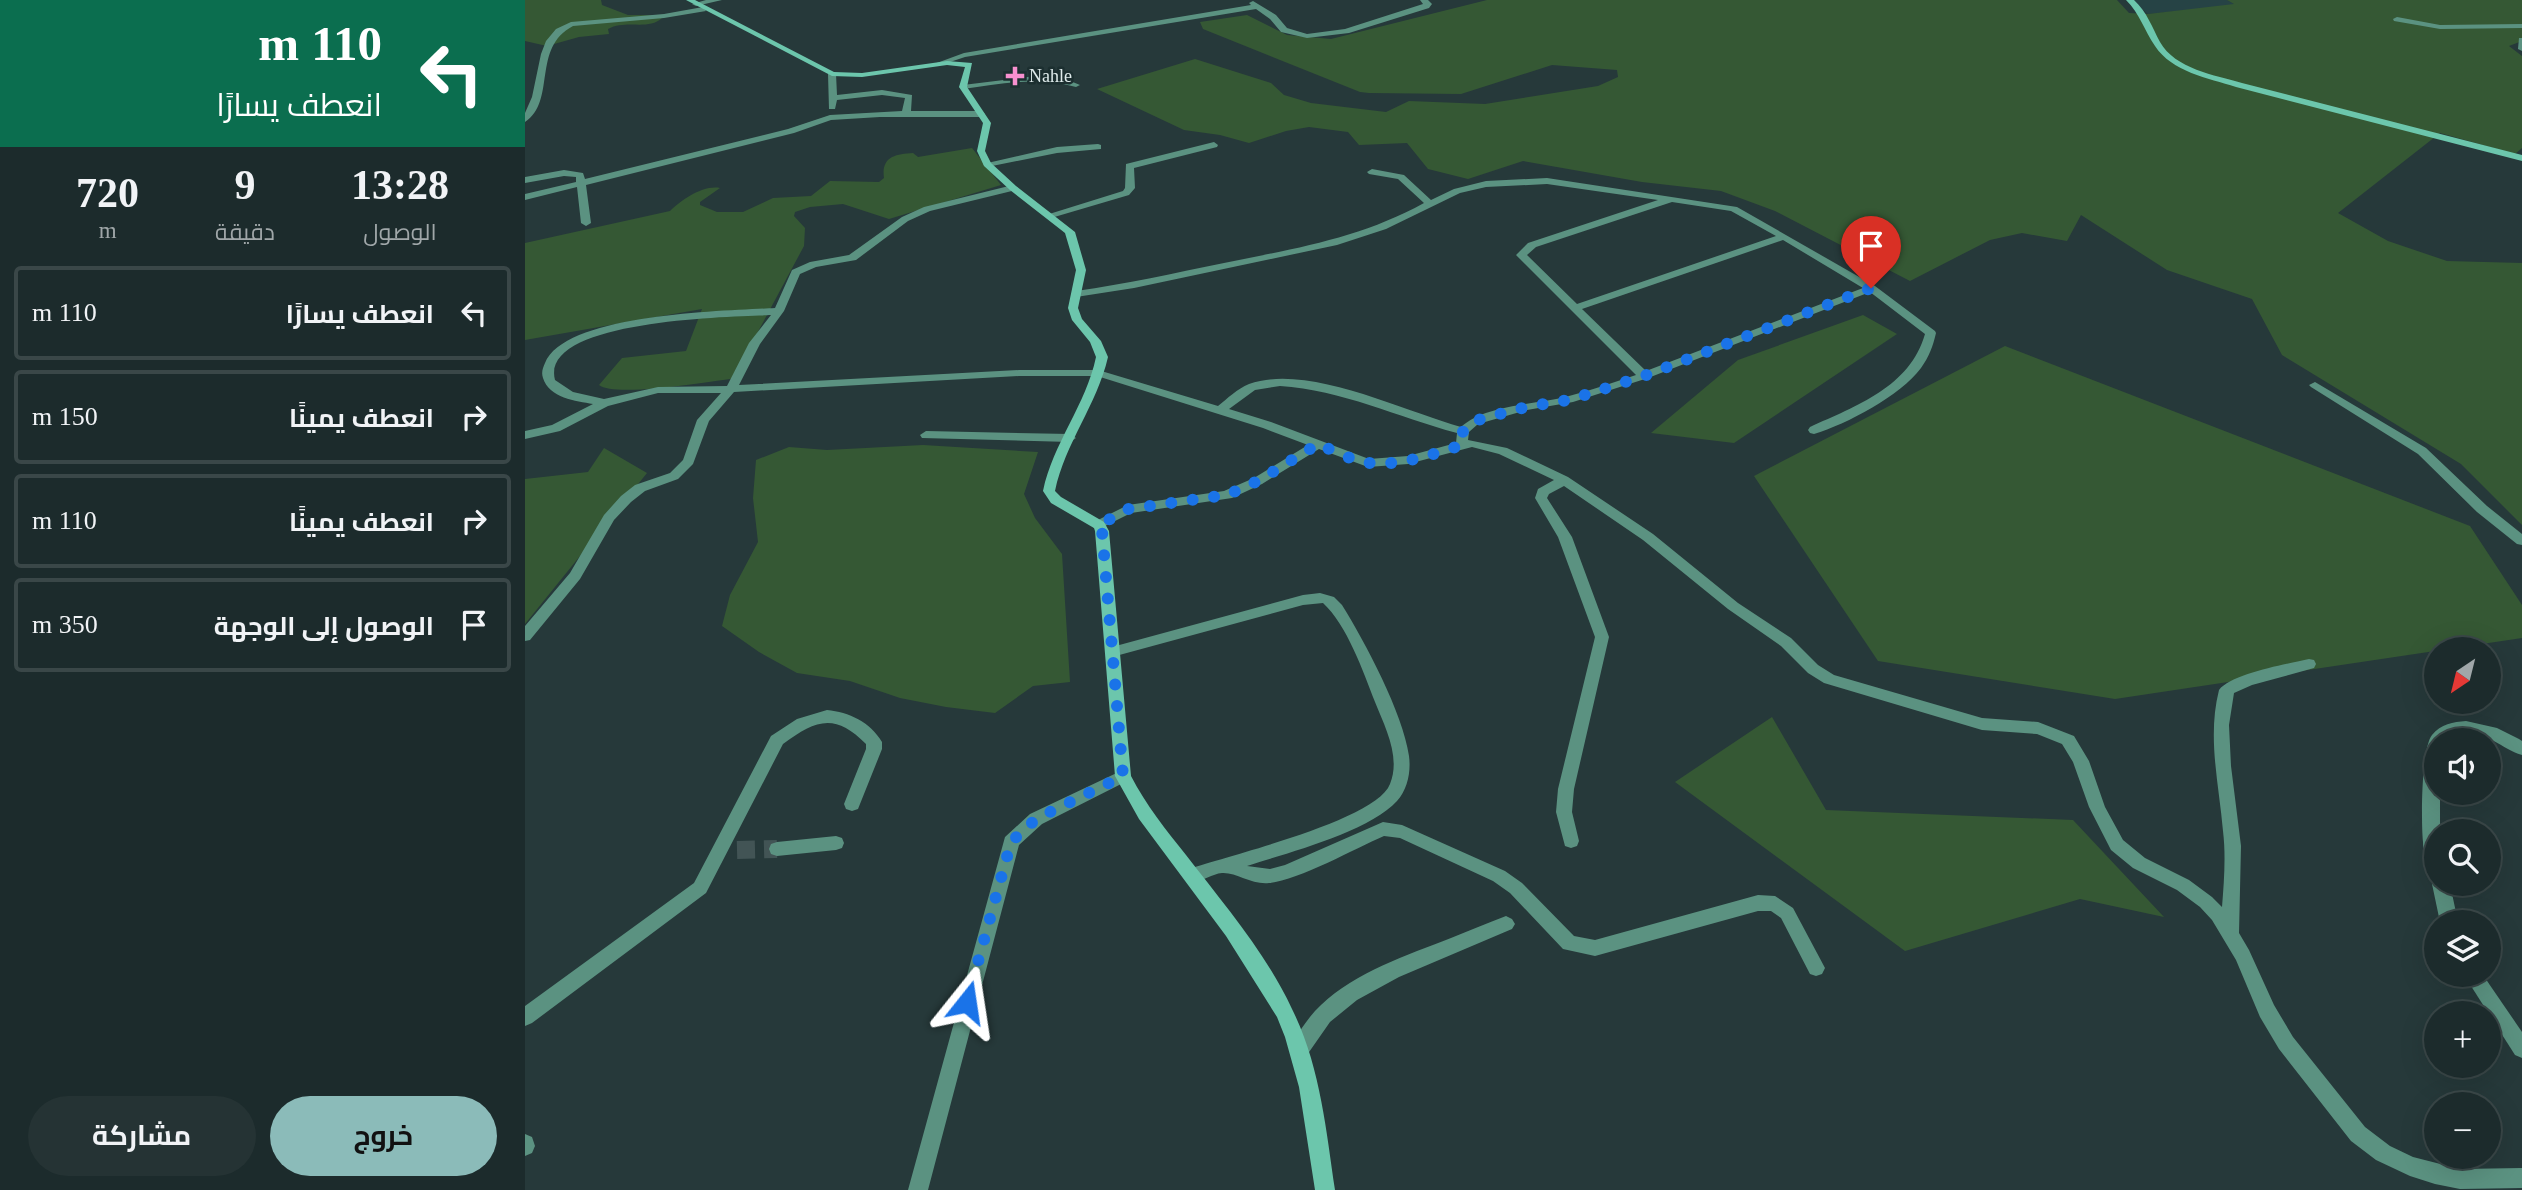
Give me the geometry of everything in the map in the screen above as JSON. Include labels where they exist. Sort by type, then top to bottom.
[{"type":"street","points":[[525,119],[535,107],[541,60],[560,29],[580,23],[652,17],[718,0]]},
{"type":"street","points":[[1249,0],[1290,34],[1320,36],[1426,6],[1428,4],[1424,0]]},
{"type":"street","points":[[2130,0],[2146,18],[2163,52],[2193,70],[2239,85],[2522,158]]},
{"type":"street","points":[[696,4],[832,74],[862,75],[972,59],[1259,6]]},
{"type":"street","points":[[2397,19],[2440,27],[2481,29],[2522,26]]},
{"type":"street","points":[[2522,40],[2522,48]]},
{"type":"street","points":[[963,87],[972,59]]},
{"type":"street","points":[[830,118],[834,98],[832,74]]},
{"type":"street","points":[[963,87],[1039,78],[1061,79],[1076,85]]},
{"type":"street","points":[[963,87],[987,123],[981,150],[987,164],[1070,232],[1081,270],[1073,308],[1077,320],[1095,341],[1102,356],[1098,373],[1049,491],[1056,500],[1099,525],[1102,531],[1123,776],[1135,801],[1192,875],[1274,992],[1300,1049],[1325,1190]]},
{"type":"street","points":[[834,98],[905,95],[909,97],[906,114]]},
{"type":"street","points":[[525,197],[800,128],[830,118],[981,114]]},
{"type":"street","points":[[1051,215],[1126,193],[1130,188],[1129,166],[1214,145]]},
{"type":"street","points":[[987,164],[1057,150],[1098,147]]},
{"type":"street","points":[[525,180],[574,173],[580,175],[586,223]]},
{"type":"street","points":[[1372,173],[1401,177],[1430,204]]},
{"type":"street","points":[[1076,294],[1123,287],[1339,241],[1390,225],[1470,187],[1510,182],[1572,184],[1734,209],[1871,288],[1931,333],[1929,350],[1905,379],[1863,407],[1814,430]]},
{"type":"street","points":[[525,636],[575,576],[609,518],[626,499],[640,488],[664,481],[689,461],[703,420],[731,389],[755,343],[779,311],[796,272],[805,266],[852,258],[905,219],[927,209],[1013,188]]},
{"type":"street","points":[[1644,376],[1521,255],[1532,245],[1671,199]]},
{"type":"street","points":[[1575,308],[1784,236]]},
{"type":"street","points":[[525,435],[556,428],[604,403],[658,390],[731,389],[1019,373],[1098,373],[1221,410],[1368,463],[1408,460],[1463,438],[1474,421],[1526,407],[1569,400],[1644,376],[1871,288]]},
{"type":"street","points":[[604,403],[551,386],[547,381],[547,366],[551,355],[570,342],[626,325],[662,319],[779,311]]},
{"type":"street","points":[[1221,410],[1254,387],[1291,382],[1352,396],[1503,451],[1564,480],[1648,537],[1733,606],[1786,642],[1813,669],[1829,680],[1982,724],[2038,728],[2068,740],[2081,761],[2097,807],[2117,845],[2139,863],[2183,885],[2206,902],[2230,935],[2286,1043],[2358,1134],[2383,1153],[2435,1174],[2460,1179],[2522,1178]]},
{"type":"street","points":[[2315,385],[2422,451],[2482,509],[2522,541]]},
{"type":"street","points":[[926,435],[1070,438]]},
{"type":"street","points":[[1099,525],[1128,509],[1227,495],[1258,481],[1318,444]]},
{"type":"street","points":[[1564,480],[1543,492],[1541,498],[1566,537],[1602,637],[1566,789],[1564,813],[1571,841]]},
{"type":"street","points":[[1112,652],[1303,600],[1322,598],[1329,600],[1341,612],[1394,732],[1401,753],[1400,782],[1392,797],[1377,810],[1307,839],[1192,875]]},
{"type":"street","points":[[2230,935],[2233,846],[2221,735],[2221,703],[2227,690],[2247,681],[2309,663]]},
{"type":"street","points":[[525,1017],[700,888],[729,850],[777,740],[798,723],[812,718],[844,719],[864,730],[874,742],[874,749],[852,804]]},
{"type":"street","points":[[2501,736],[2522,749]]},
{"type":"street","points":[[918,1190],[1011,842],[1036,819],[1123,776]]},
{"type":"street","points":[[1224,866],[1252,875],[1270,876],[1383,829],[1402,832],[1499,876],[1516,888],[1569,943],[1595,948],[1758,903],[1775,904],[1787,913],[1816,968]]},
{"type":"street","points":[[777,849],[836,843]]},
{"type":"street","points":[[1300,1049],[1330,1008],[1350,994],[1435,952],[1452,948],[1506,925]]},
{"type":"street","points":[[2481,987],[2522,1049]]},
{"type":"shaded area","points":[[2130,0],[2227,0],[2236,5],[2148,14]]},
{"type":"green space","points":[[525,0],[601,0],[602,5],[628,15],[655,15],[662,18],[650,24],[615,26],[608,29],[609,34],[579,37],[547,46],[525,41]]},
{"type":"green space","points":[[1487,0],[2117,0],[2129,13],[2148,14],[2234,4],[2227,0],[2522,0],[2522,41],[2509,46],[2522,56],[2522,148],[2515,154],[2440,133],[2338,213],[2388,241],[2447,261],[2522,263],[2522,525],[2461,464],[2282,355],[2252,299],[2167,270],[2081,215],[2067,241],[2022,233],[1990,240],[1910,281],[1775,211],[1721,191],[1642,182],[1523,161],[1468,179],[1428,169],[1407,143],[1359,145],[1348,132],[1309,127],[1249,143],[1220,135],[1184,130],[1097,89],[1195,59],[1271,83],[1284,95],[1311,103],[1386,112],[1409,101],[1485,104],[1598,86],[1618,77],[1617,70],[1552,65],[1461,94],[1360,92],[1203,29],[1200,22],[1247,15],[1287,35],[1331,39]]},
{"type":"green space","points":[[972,148],[1001,185],[889,219],[843,204],[810,207],[795,212],[794,216],[805,228],[804,246],[746,354],[737,378],[624,390],[608,389],[599,385],[622,358],[686,351],[702,309],[525,340],[525,243],[670,211],[686,198],[706,189],[720,188],[700,202],[700,205],[717,212],[743,212],[773,198],[811,196],[830,181],[879,182],[884,178],[887,161],[900,154],[913,153],[918,157]]},
{"type":"green space","points":[[1863,315],[1897,334],[1734,443],[1651,433],[1738,360]]},
{"type":"green space","points":[[2005,346],[2470,526],[2522,605],[2522,638],[2501,641],[2501,637],[2424,637],[2424,653],[2115,699],[1878,661],[1754,476]]},
{"type":"green space","points":[[923,445],[1038,452],[1024,494],[1035,518],[1062,554],[1070,682],[1033,686],[995,713],[946,707],[900,698],[850,681],[797,673],[759,652],[722,626],[730,595],[758,542],[753,498],[756,460],[789,447],[827,450]]},
{"type":"green space","points":[[604,448],[647,473],[525,624],[525,479],[588,472]]},
{"type":"green space","points":[[1772,717],[1826,810],[2073,820],[2164,917],[2080,899],[1905,951],[1675,782]]},
{"type":"tunnel","points":[[737,850],[777,849]]},
{"type":"place","name":"Nahle","points":[[1015,76]]},
{"type":"route","points":[[967,1002],[1011,842],[1036,819],[1123,776],[1102,531],[1099,525],[1128,509],[1227,495],[1258,481],[1307,448],[1318,444],[1368,463],[1408,460],[1446,450],[1462,445],[1463,431],[1474,421],[1526,407],[1569,400],[1644,376],[1871,288]]}]
